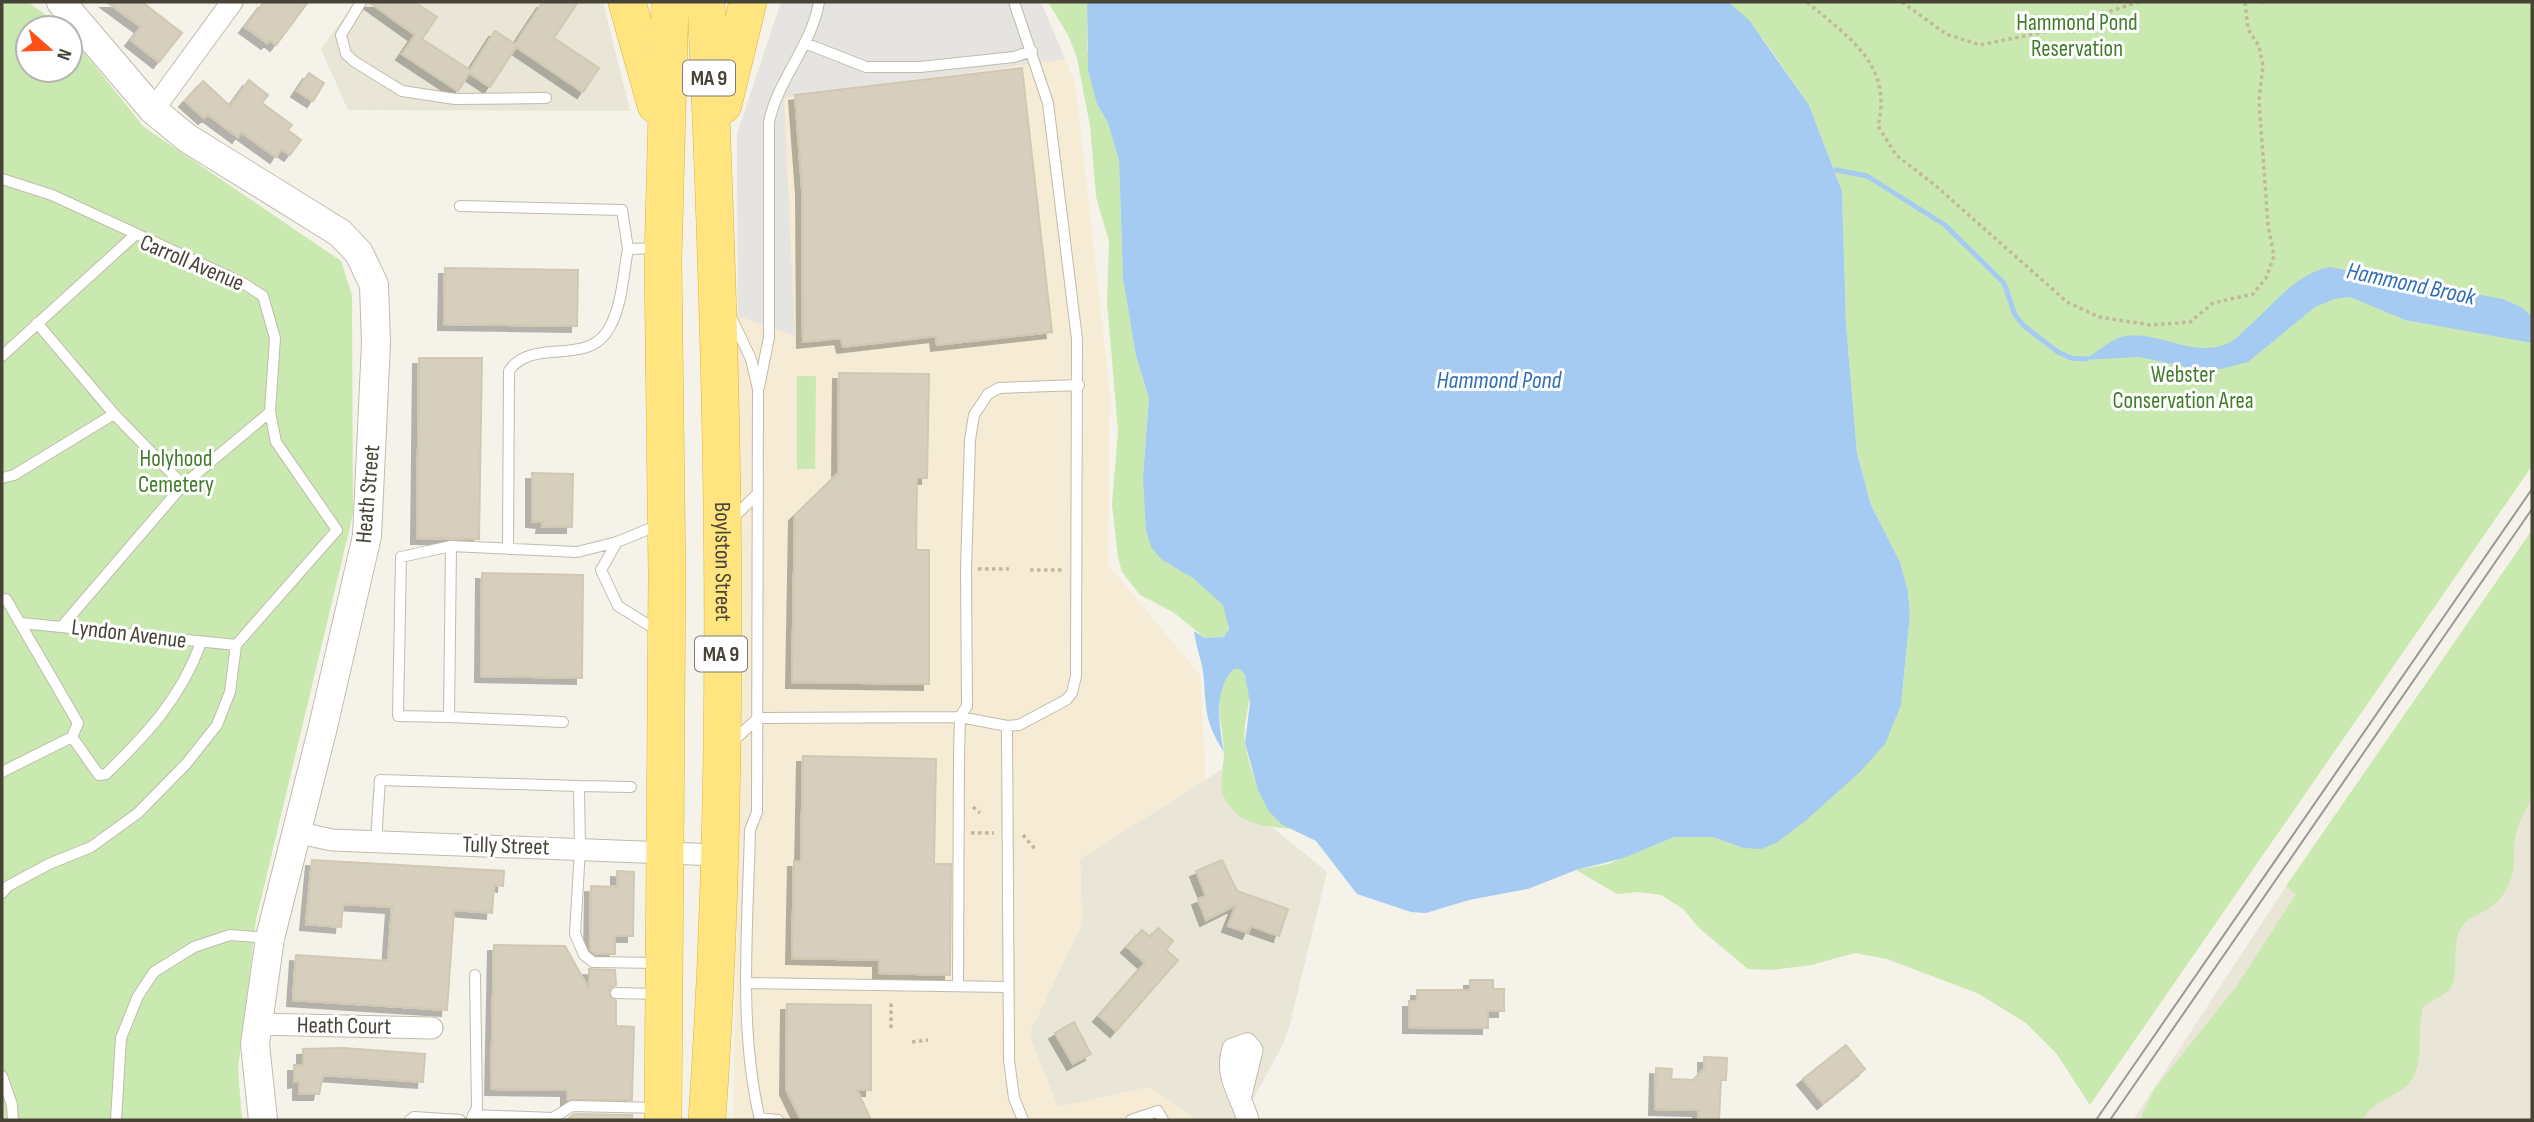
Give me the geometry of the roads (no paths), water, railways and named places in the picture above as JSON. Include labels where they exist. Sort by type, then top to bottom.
[{"type":"highway","points":[[627,2],[666,138]]},
{"type":"highway","name":"MA 9","points":[[663,1114],[667,521],[646,249],[666,138],[670,2]]},
{"type":"highway","name":"Boylston Street","points":[[706,2],[717,275],[721,556],[718,855],[707,1120]]},
{"type":"highway","points":[[712,154],[748,2]]},
{"type":"street","name":"Heath Street","points":[[61,2],[153,110],[187,138],[340,233],[359,253],[374,285],[376,343],[323,731],[270,937],[256,1024],[256,1062],[263,1120]]},
{"type":"street","points":[[153,110],[232,2]]},
{"type":"street","name":"Tully Street","points":[[295,832],[330,839],[718,855]]},
{"type":"street","name":"Heath Court","points":[[256,1024],[432,1028]]},
{"type":"street","points":[[1241,1095],[1248,1120]]},
{"type":"lane","points":[[361,2],[341,35],[346,54],[367,71],[402,91],[455,99],[546,98]]},
{"type":"lane","points":[[778,1120],[759,1119],[752,1091],[747,983],[750,830],[757,812],[758,389],[769,337],[769,122],[775,101],[804,43],[819,2]]},
{"type":"lane","points":[[720,773],[730,744],[758,718],[960,717],[1007,726],[1031,721],[1037,714],[1058,705],[1066,700],[1075,685],[1079,385],[1077,339],[1054,141],[1045,88],[1014,2]]},
{"type":"lane","points":[[804,43],[852,63],[887,68],[1014,57],[1032,51]]},
{"type":"lane","points":[[2,180],[52,195],[135,235]]},
{"type":"lane","points":[[460,206],[622,210],[646,249],[607,332],[587,349],[528,356],[509,370],[508,549]]},
{"type":"lane","name":"Carroll Avenue","points":[[2,356],[135,235],[214,269],[263,296],[271,316],[275,338],[270,412],[276,442],[352,533]]},
{"type":"lane","points":[[717,275],[725,303],[751,359],[758,389]]},
{"type":"lane","points":[[37,323],[114,414],[183,485]]},
{"type":"lane","points":[[958,986],[960,717],[967,706],[966,569],[970,440],[974,415],[988,394],[999,388],[1079,385]]},
{"type":"lane","points":[[63,625],[183,485],[270,412]]},
{"type":"lane","points":[[2,478],[14,475],[114,414]]},
{"type":"lane","points":[[721,556],[732,519],[758,493]]},
{"type":"lane","points":[[563,723],[398,716],[401,557],[451,546],[578,551],[617,542],[667,521]]},
{"type":"lane","points":[[2,893],[8,886],[49,864],[91,848],[138,813],[186,764],[216,725],[221,714],[230,692],[236,645],[352,533]]},
{"type":"lane","points":[[617,542],[601,570],[618,606],[667,637]]},
{"type":"lane","points":[[449,718],[451,546]]},
{"type":"lane","points":[[2,600],[6,599],[22,623],[78,723],[72,737],[2,772]]},
{"type":"lane","name":"Lyndon Avenue","points":[[22,623],[63,625],[236,645]]},
{"type":"lane","points":[[72,737],[99,775],[106,774],[144,737],[174,699],[188,677],[201,643]]},
{"type":"lane","points":[[1007,726],[1006,987],[1010,1079],[1023,1120]]},
{"type":"lane","points":[[376,841],[380,780],[631,788]]},
{"type":"lane","points":[[579,786],[580,849],[575,934],[584,955],[593,962],[664,979]]},
{"type":"lane","points":[[116,1120],[121,1038],[138,996],[154,972],[194,947],[230,935],[270,937]]},
{"type":"lane","points":[[475,975],[477,1108],[472,1118],[552,1118],[572,1106],[663,1114]]},
{"type":"lane","points":[[616,993],[664,979]]},
{"type":"lane","points":[[747,983],[1006,987]]},
{"type":"lane","points":[[2,1076],[12,1105],[13,1120]]},
{"type":"lane","points":[[1131,1120],[1158,1111],[1163,1120]]},
{"type":"lane","points":[[410,1120],[460,1120]]},
{"type":"water","name":"Hammond Pond","points":[[1087,2],[1728,2],[1749,20],[1809,105],[1842,191],[1846,324],[1857,453],[1871,505],[1900,562],[1908,591],[1910,615],[1901,705],[1885,744],[1859,773],[1803,823],[1776,843],[1761,849],[1744,848],[1712,837],[1674,837],[1624,858],[1576,870],[1528,889],[1469,900],[1426,913],[1411,912],[1357,894],[1316,841],[1281,824],[1268,810],[1258,790],[1245,743],[1250,703],[1245,675],[1240,669],[1234,669],[1227,677],[1220,697],[1219,720],[1224,752],[1208,718],[1194,631],[1205,638],[1224,637],[1229,628],[1223,605],[1193,578],[1162,560],[1151,547],[1146,531],[1143,476],[1149,398],[1136,356],[1123,279],[1119,161],[1108,123],[1097,104],[1088,70]]},
{"type":"water","points":[[2329,267],[2503,299],[2523,308],[2532,317],[2532,343],[2405,320],[2350,297],[2335,299],[2315,307],[2248,362],[2221,369],[2201,370],[2139,357],[2082,360],[2125,336],[2150,337],[2201,348],[2226,344],[2241,334],[2295,284],[2316,271]]},
{"type":"waterway","name":"Hammond Brook","points":[[1836,170],[1867,176],[1945,225],[2004,283],[2015,315],[2024,326],[2058,352],[2071,358],[2087,359]]},
{"type":"tram line","points":[[2096,1120],[2532,489]]},
{"type":"tram line","points":[[2110,1120],[2532,509]]},
{"type":"park label","name":"Hammond Pond Reservation","points":[[2077,36]]},
{"type":"park label","name":"Webster Conservation Area","points":[[2183,388]]},
{"type":"park label","name":"Holyhood Cemetery","points":[[176,472]]}]
